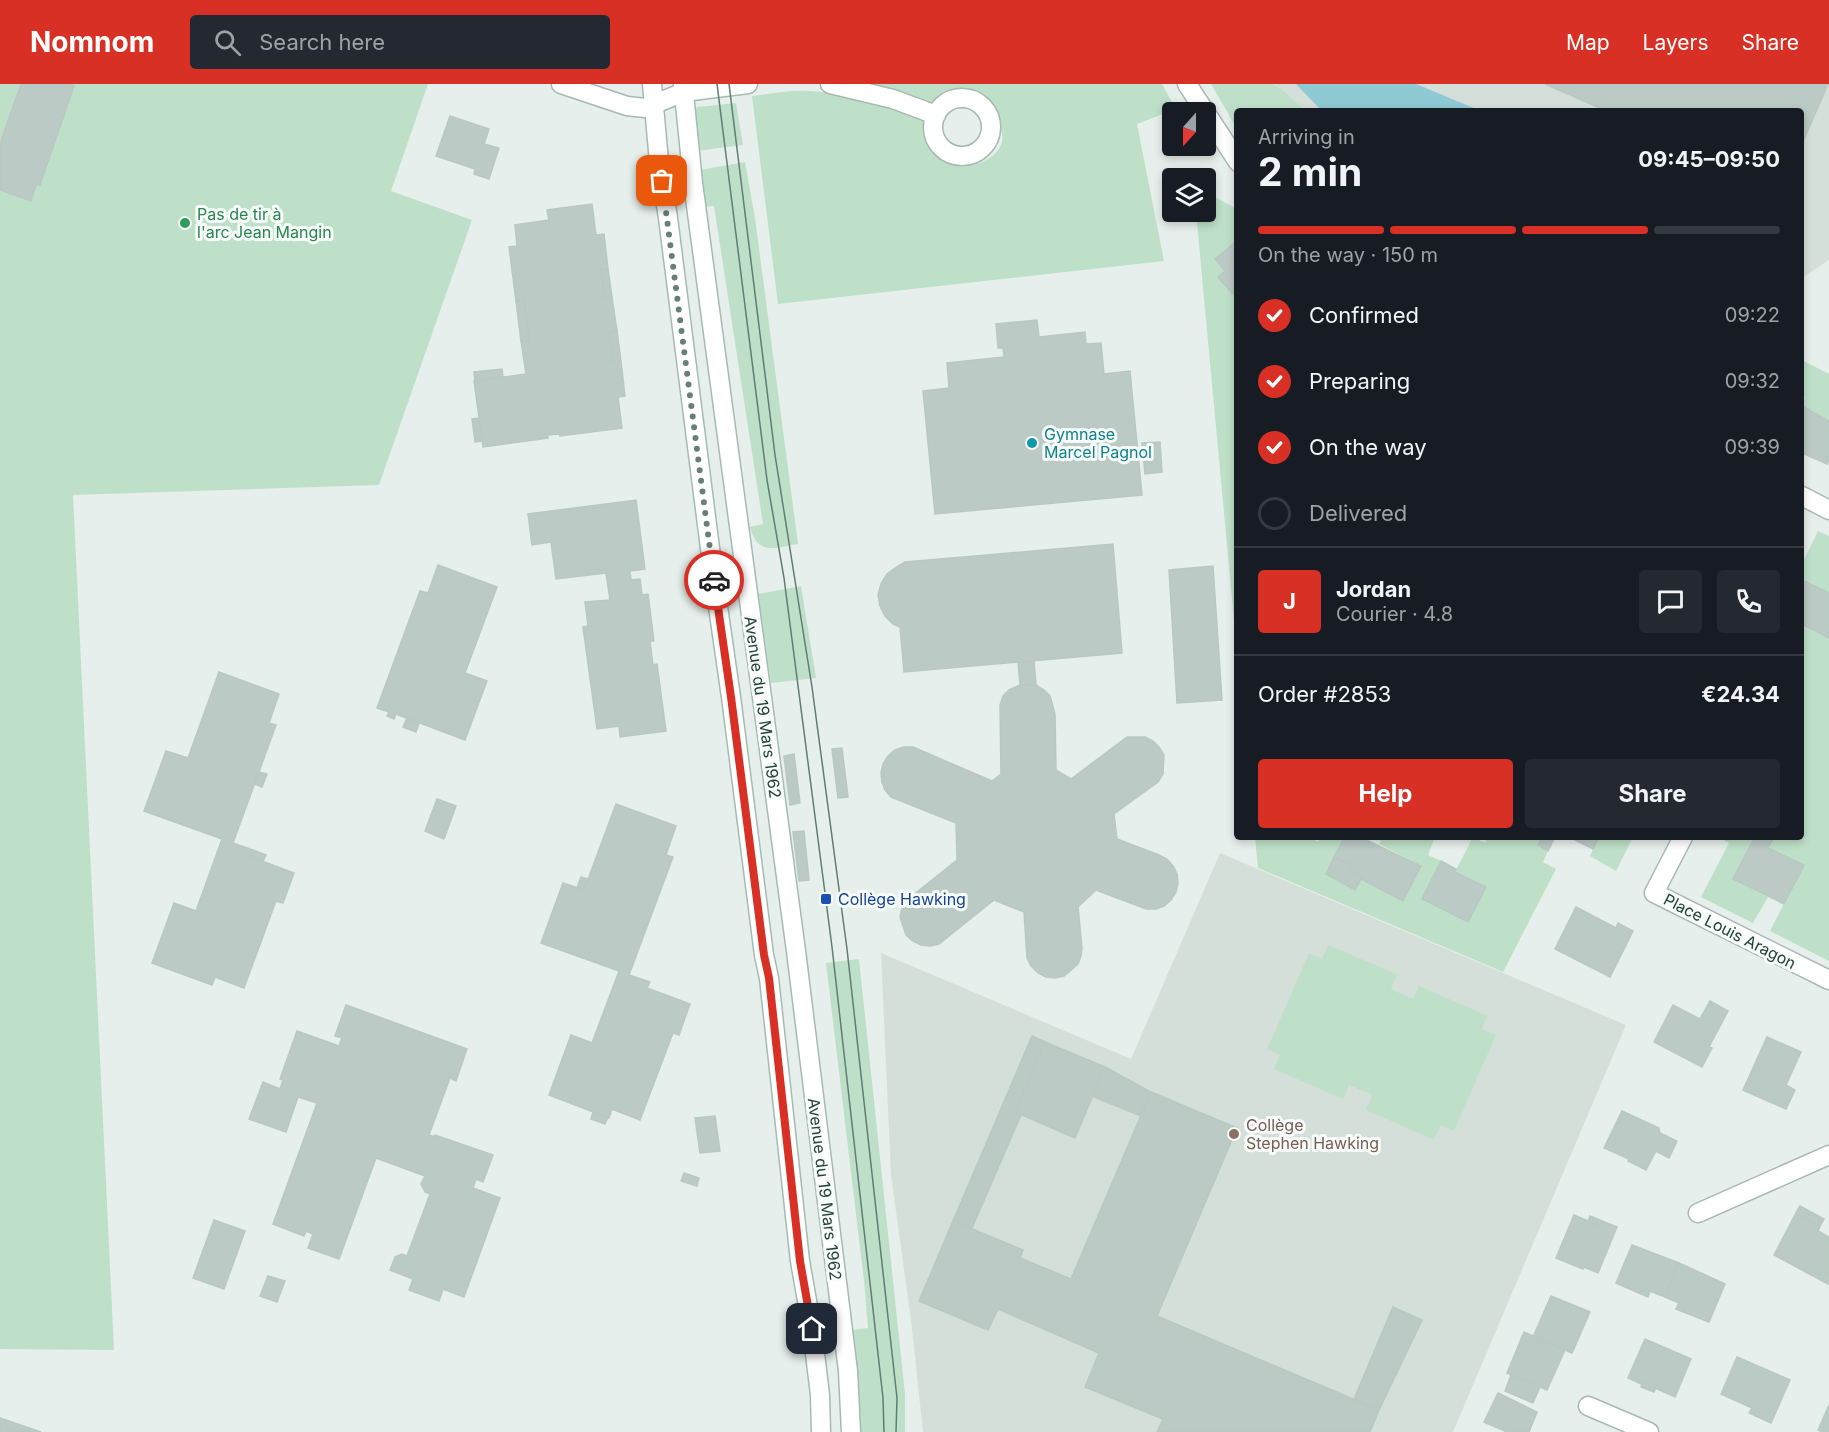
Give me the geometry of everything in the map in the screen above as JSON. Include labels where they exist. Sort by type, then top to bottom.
[{"type":"street","points":[[561,84],[627,106],[645,108],[683,88],[748,84]]},
{"type":"street","name":"Avenue du 19 Mars 1962","points":[[652,84],[659,162],[673,252],[764,955],[769,978],[800,1261],[812,1329],[820,1395],[821,1432]]},
{"type":"street","points":[[830,84],[892,99],[936,115]]},
{"type":"street","points":[[1187,84],[1234,156]]},
{"type":"street","name":"Avenue du 19 Mars 1962","points":[[683,88],[693,183],[794,939],[843,1330],[851,1432]]},
{"type":"street","points":[[1804,497],[1829,510]]},
{"type":"street","name":"Place Louis Aragon","points":[[1681,840],[1654,893],[1829,980]]},
{"type":"street","points":[[1698,1213],[1829,1155]]},
{"type":"street","points":[[1588,1406],[1649,1432]]},
{"type":"shaded area","points":[[1272,84],[1829,84],[1829,260],[1804,277],[1804,108],[1303,108],[1282,89]]},
{"type":"shaded area","name":"Collège Stephen Hawking","points":[[1220,853],[1626,1025],[1453,1432],[923,1432],[911,1320],[891,1175],[881,953],[1131,1059]]},
{"type":"green space","points":[[0,84],[428,84],[391,191],[472,220],[379,485],[73,495],[114,1350],[0,1349]]},
{"type":"green space","points":[[874,84],[1162,84],[1172,102],[1162,102],[1162,114],[1137,124],[1164,261],[778,304],[752,96],[808,91],[862,100],[924,121],[926,140],[930,148],[944,161],[959,166],[969,166],[993,156],[1001,144],[1001,131],[995,119],[983,109],[968,102],[950,99],[933,103]]},
{"type":"green space","points":[[1211,84],[1272,84],[1282,89],[1303,108],[1234,108],[1234,124]]},
{"type":"green space","points":[[736,103],[743,145],[696,151],[692,116],[697,107]]},
{"type":"green space","points":[[745,162],[755,218],[798,544],[774,548],[762,546],[753,536],[750,527],[763,524],[714,206],[706,207],[700,170]]},
{"type":"green space","points":[[1216,197],[1234,207],[1234,243],[1216,259],[1225,271],[1218,277],[1234,296],[1234,621],[1197,222],[1216,222]]},
{"type":"green space","points":[[1804,361],[1829,374],[1829,421],[1804,407]]},
{"type":"green space","points":[[1818,531],[1829,536],[1829,593],[1804,579],[1804,560]]},
{"type":"green space","points":[[801,586],[816,678],[771,683],[758,594]]},
{"type":"green space","points":[[1804,625],[1829,638],[1829,961],[1770,931],[1803,866],[1768,848],[1772,840],[1804,840]]},
{"type":"green space","points":[[1255,840],[1314,840],[1318,842],[1319,840],[1343,840],[1334,857],[1361,879],[1403,900],[1421,866],[1379,844],[1381,840],[1434,840],[1428,855],[1441,861],[1422,899],[1468,922],[1486,888],[1455,872],[1471,840],[1485,843],[1486,840],[1540,840],[1538,845],[1548,851],[1543,862],[1556,869],[1503,972],[1258,868]]},
{"type":"green space","points":[[1598,840],[1632,840],[1616,871],[1590,856]]},
{"type":"green space","points":[[1724,840],[1752,840],[1733,879],[1768,897],[1753,923],[1701,897],[1729,843]]},
{"type":"green space","points":[[1328,945],[1397,974],[1391,989],[1413,999],[1419,986],[1488,1016],[1482,1029],[1496,1035],[1454,1131],[1441,1125],[1434,1140],[1366,1110],[1372,1095],[1349,1085],[1343,1099],[1274,1069],[1280,1055],[1267,1049],[1309,953],[1322,959]]},
{"type":"green space","points":[[859,959],[905,1394],[905,1432],[859,1432],[852,1330],[868,1328],[826,963]]},
{"type":"water","points":[[1296,84],[1416,84],[1474,108],[1319,108]]},
{"type":"building","points":[[21,84],[71,84],[74,86],[40,185],[36,185],[31,201],[0,190],[0,144]]},
{"type":"building","points":[[1545,84],[1828,84],[1804,139],[1804,108],[1600,108]]},
{"type":"building","points":[[450,116],[489,129],[484,144],[499,148],[489,179],[474,174],[475,169],[436,156]]},
{"type":"building","points":[[592,204],[596,235],[604,234],[608,269],[601,269],[605,298],[612,297],[617,331],[609,332],[613,362],[621,361],[625,396],[618,397],[622,428],[560,436],[559,434],[548,435],[548,438],[483,447],[474,381],[526,374],[521,341],[529,341],[524,299],[516,301],[509,247],[517,246],[515,225],[549,220],[547,210]]},
{"type":"building","points":[[1234,243],[1234,295],[1218,277],[1225,271],[1215,259]]},
{"type":"building","points":[[601,269],[608,269],[612,297],[605,298]]},
{"type":"building","points":[[524,299],[529,341],[521,341],[516,301]]},
{"type":"building","name":"Gymnase Marcel Pagnol","points":[[1037,320],[1039,337],[1085,332],[1086,344],[1101,343],[1104,374],[1130,371],[1142,495],[935,514],[923,391],[949,388],[947,363],[1004,357],[1003,348],[998,348],[996,324]]},
{"type":"building","points":[[617,331],[621,361],[613,362],[609,332]]},
{"type":"building","points":[[502,369],[503,377],[475,381],[474,372]]},
{"type":"building","points":[[1804,407],[1829,421],[1829,460],[1827,464],[1804,454]]},
{"type":"building","points":[[479,418],[482,441],[475,442],[472,419]]},
{"type":"building","points":[[1160,442],[1162,472],[1145,474],[1142,443]]},
{"type":"building","points":[[636,500],[645,569],[630,571],[631,580],[640,579],[642,595],[648,594],[654,641],[650,641],[653,665],[657,664],[666,731],[620,737],[619,726],[597,729],[583,627],[588,626],[585,602],[610,600],[606,573],[556,579],[551,542],[532,545],[528,514]]},
{"type":"building","points":[[1113,544],[1122,653],[904,672],[900,627],[885,616],[878,595],[887,574],[895,568],[905,562]]},
{"type":"building","points":[[438,565],[497,587],[465,673],[487,681],[465,740],[396,714],[394,719],[387,716],[389,712],[377,708],[420,591],[428,593]]},
{"type":"building","points":[[1213,566],[1222,700],[1177,703],[1169,570]]},
{"type":"building","points":[[1805,581],[1829,593],[1829,638],[1804,625]]},
{"type":"building","points":[[1034,661],[1036,685],[1020,685],[1018,662]]},
{"type":"building","points":[[219,672],[279,694],[269,723],[276,725],[233,843],[253,850],[251,857],[294,873],[283,903],[276,901],[244,988],[215,977],[212,985],[152,963],[174,903],[196,911],[222,839],[144,811],[166,751],[188,758]]},
{"type":"building","points":[[1020,685],[1036,685],[1050,696],[1055,714],[1056,770],[1071,779],[1127,737],[1145,737],[1153,741],[1164,755],[1163,774],[1158,782],[1114,814],[1117,839],[1159,855],[1173,866],[1177,874],[1176,892],[1164,906],[1146,909],[1096,890],[1078,907],[1082,948],[1078,964],[1064,976],[1055,978],[1038,973],[1027,958],[1024,912],[994,900],[939,944],[921,945],[906,935],[900,917],[907,900],[957,860],[956,823],[891,797],[882,782],[883,764],[888,756],[904,747],[913,747],[992,781],[1001,774],[1000,705],[1003,696],[1009,690]]},
{"type":"building","points":[[407,718],[419,723],[416,732],[403,727]]},
{"type":"building","points":[[842,748],[848,797],[838,798],[832,749]]},
{"type":"building","points":[[794,754],[800,803],[790,805],[784,756]]},
{"type":"building","points":[[259,772],[267,774],[262,787],[255,784]]},
{"type":"building","points":[[437,799],[456,806],[444,839],[425,831]]},
{"type":"building","points":[[616,804],[676,826],[666,855],[673,857],[629,975],[650,982],[647,988],[690,1004],[679,1035],[673,1033],[640,1120],[612,1109],[609,1118],[549,1095],[571,1035],[592,1043],[619,971],[541,943],[563,883],[584,890]]},
{"type":"building","points":[[804,831],[809,880],[799,881],[793,832]]},
{"type":"building","points":[[1343,840],[1366,840],[1421,866],[1403,901],[1361,879],[1362,877],[1348,870],[1351,865],[1334,857]]},
{"type":"building","points":[[1540,840],[1554,840],[1548,851],[1538,845]]},
{"type":"building","points":[[1575,840],[1598,840],[1593,849]]},
{"type":"building","points":[[1753,840],[1772,840],[1768,848],[1804,865],[1784,904],[1733,879]]},
{"type":"building","points":[[253,850],[266,855],[263,861],[251,857]]},
{"type":"building","points":[[1334,857],[1351,865],[1348,870],[1362,877],[1355,890],[1326,874]]},
{"type":"building","points":[[1441,861],[1456,869],[1455,872],[1486,887],[1468,922],[1422,899]]},
{"type":"building","points":[[581,877],[588,879],[584,890],[577,888]]},
{"type":"building","points":[[1576,907],[1616,928],[1618,923],[1633,931],[1610,977],[1555,949]]},
{"type":"building","points":[[1710,1001],[1728,1011],[1709,1047],[1712,1048],[1702,1067],[1654,1042],[1673,1005],[1700,1019]]},
{"type":"building","points":[[346,1005],[467,1049],[456,1081],[450,1078],[429,1135],[493,1155],[483,1182],[476,1179],[473,1188],[500,1198],[464,1297],[443,1289],[439,1301],[409,1290],[413,1279],[390,1270],[395,1257],[402,1254],[407,1256],[430,1194],[425,1192],[421,1184],[425,1176],[376,1158],[339,1259],[308,1248],[313,1234],[306,1231],[304,1236],[273,1224],[317,1103],[298,1097],[286,1132],[249,1119],[263,1082],[280,1089],[283,1080],[280,1079],[297,1031],[339,1046],[342,1038],[335,1036]]},
{"type":"building","points":[[1032,1036],[1045,1042],[1015,1112],[1021,1115],[972,1228],[953,1221]]},
{"type":"building","points":[[1767,1037],[1801,1052],[1786,1085],[1795,1090],[1786,1109],[1743,1090]]},
{"type":"building","points":[[1045,1042],[1105,1067],[1075,1138],[1015,1112]]},
{"type":"building","points":[[1105,1067],[1151,1092],[1141,1116],[1092,1096]]},
{"type":"building","points":[[1151,1092],[1237,1128],[1157,1316],[1379,1410],[1370,1432],[1157,1432],[1163,1419],[1085,1387],[1099,1353],[998,1309],[988,1330],[919,1301],[953,1221],[1023,1250],[1020,1258],[1071,1279]]},
{"type":"building","points":[[1622,1111],[1659,1128],[1660,1133],[1677,1141],[1669,1158],[1656,1151],[1646,1170],[1628,1161],[1629,1159],[1604,1148]]},
{"type":"building","points":[[593,1112],[608,1117],[605,1124],[591,1119]]},
{"type":"building","points":[[715,1116],[720,1151],[700,1153],[695,1118]]},
{"type":"building","points":[[684,1173],[699,1178],[697,1186],[681,1181]]},
{"type":"building","points":[[1800,1206],[1824,1219],[1820,1226],[1796,1213]]},
{"type":"building","points":[[1796,1213],[1820,1226],[1818,1231],[1829,1237],[1828,1284],[1774,1255]]},
{"type":"building","points":[[1574,1215],[1600,1226],[1602,1221],[1617,1227],[1598,1273],[1556,1258]]},
{"type":"building","points":[[1590,1216],[1602,1221],[1600,1226],[1588,1221]]},
{"type":"building","points":[[214,1220],[245,1231],[224,1289],[193,1278]]},
{"type":"building","points":[[1632,1245],[1679,1263],[1665,1297],[1650,1291],[1648,1297],[1616,1283]]},
{"type":"building","points":[[1679,1263],[1725,1284],[1709,1322],[1676,1309],[1679,1303],[1665,1297]]},
{"type":"building","points":[[268,1276],[285,1281],[277,1302],[260,1296]]},
{"type":"building","points":[[1551,1296],[1590,1312],[1572,1353],[1533,1337]]},
{"type":"building","points":[[1393,1307],[1422,1320],[1379,1410],[1354,1399]]},
{"type":"building","points":[[1524,1332],[1565,1350],[1547,1390],[1507,1373]]},
{"type":"building","points":[[1645,1339],[1691,1359],[1675,1397],[1628,1378]]},
{"type":"building","points":[[1737,1357],[1790,1380],[1771,1423],[1749,1413],[1752,1408],[1721,1394]]},
{"type":"building","points":[[1511,1375],[1540,1387],[1533,1403],[1505,1391]]},
{"type":"building","points":[[1644,1383],[1656,1388],[1654,1392],[1641,1387]]},
{"type":"building","points":[[1498,1393],[1537,1412],[1529,1432],[1507,1432],[1484,1422]]},
{"type":"building","points":[[1829,1405],[1829,1432],[1823,1432],[1818,1430]]},
{"type":"building","points":[[0,1418],[41,1432],[0,1432]]},
{"type":"tram line","points":[[717,84],[767,480],[784,578],[832,947],[883,1398],[884,1432]]},
{"type":"tram line","points":[[729,84],[775,455],[812,687],[847,949],[897,1398],[896,1432]]},
{"type":"way so far","points":[[662,181],[714,580]]},
{"type":"place","name":"Pas de tir à l'arc Jean Mangin","points":[[185,223]]},
{"type":"place","name":"Gymnase Marcel Pagnol","points":[[1032,443]]},
{"type":"place","name":"Collège Hawking","points":[[826,899]]},
{"type":"place","name":"Collège Stephen Hawking","points":[[1234,1134]]},
{"type":"route","points":[[714,580],[764,955],[769,978],[800,1261],[812,1329]]}]
